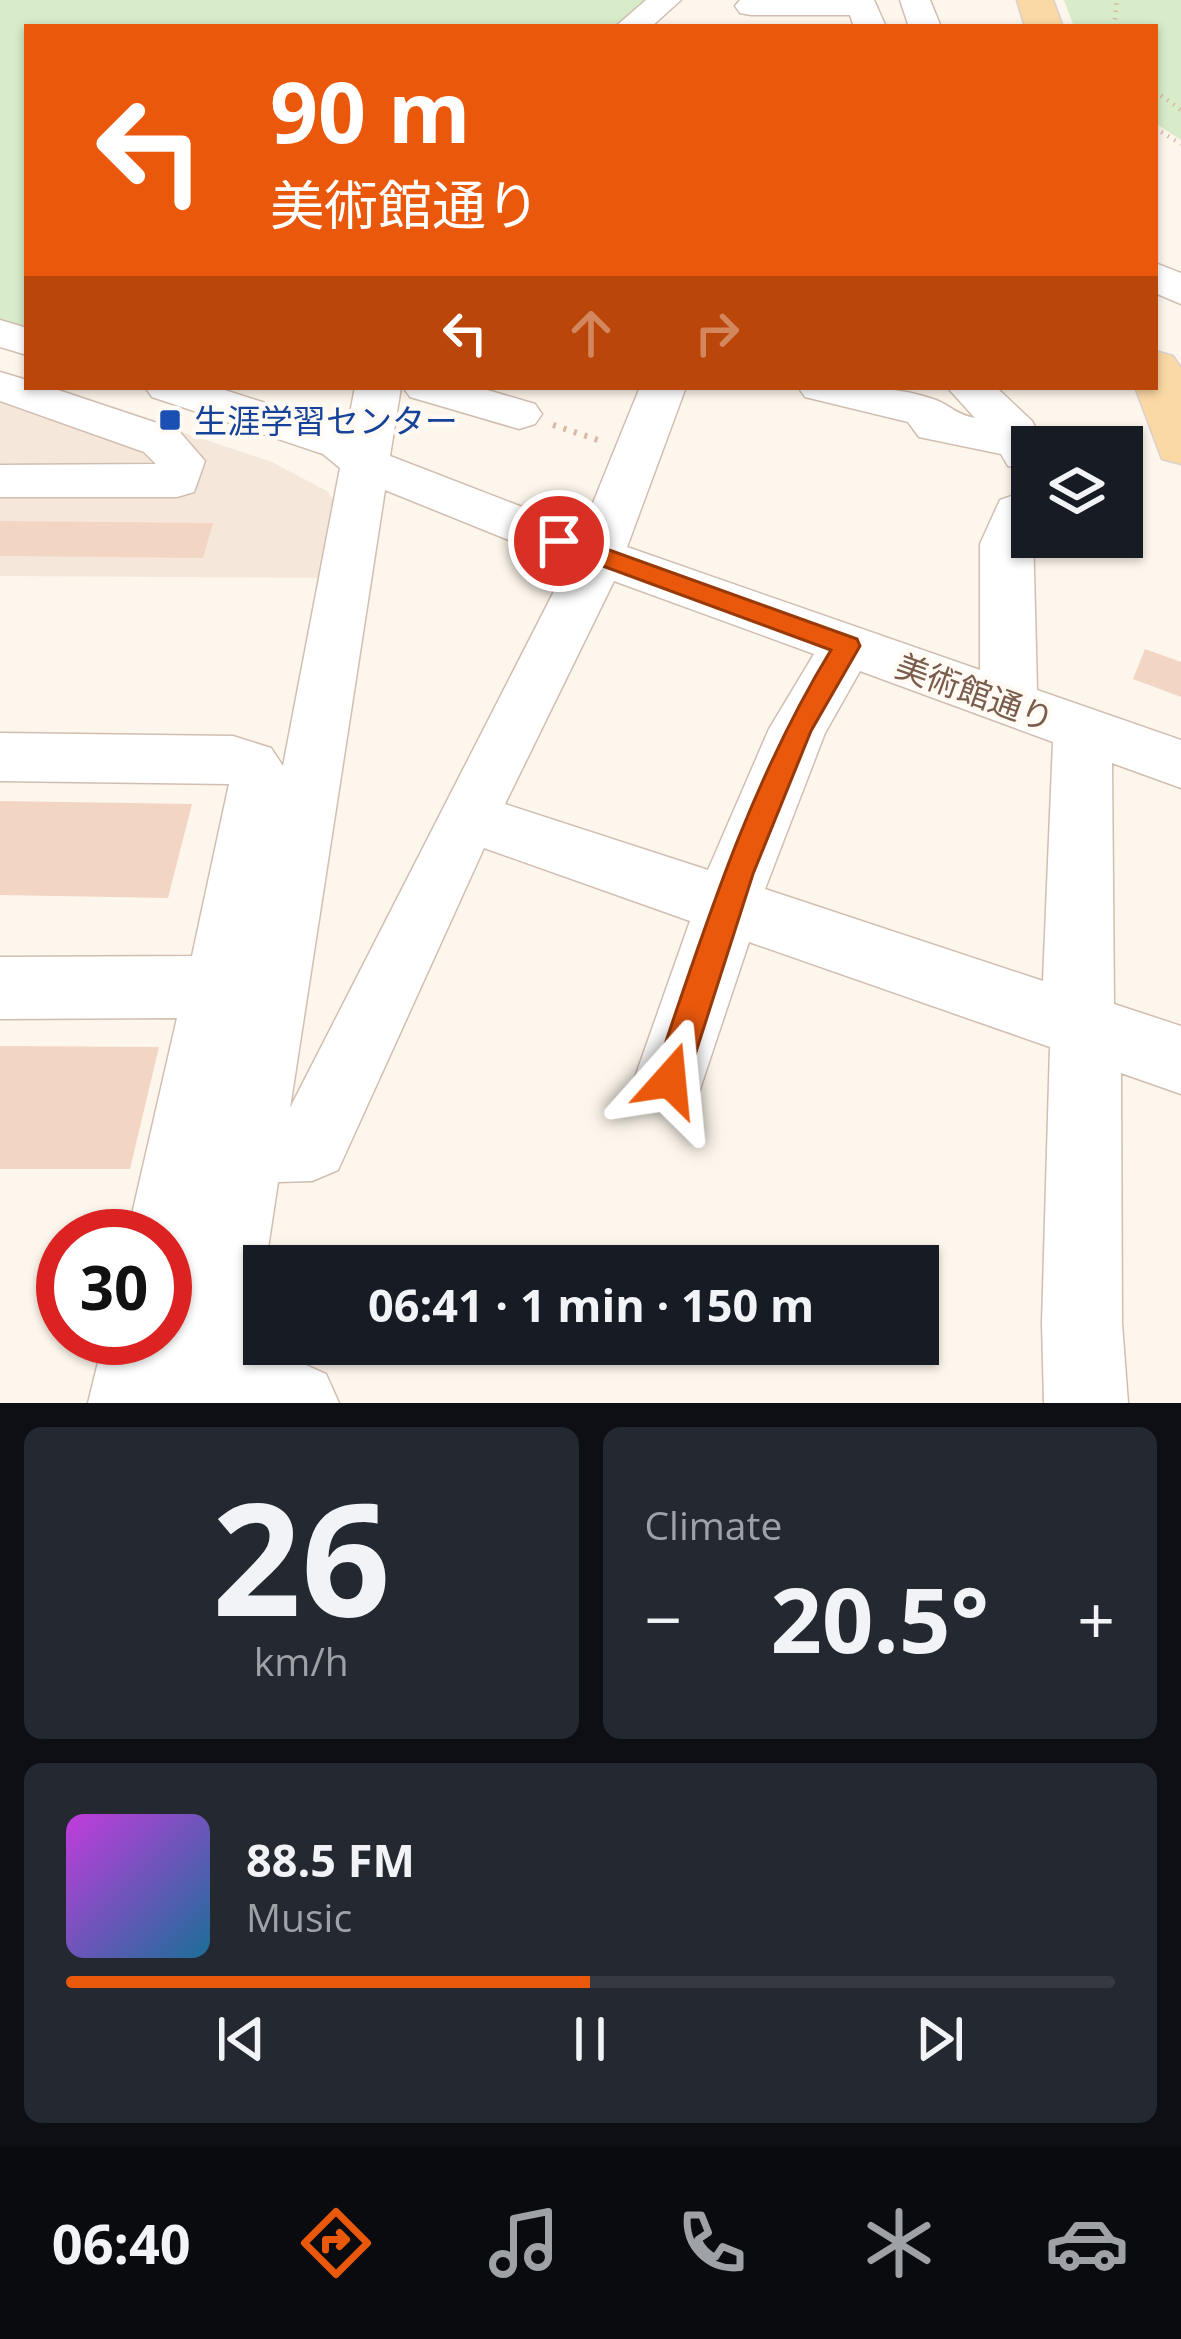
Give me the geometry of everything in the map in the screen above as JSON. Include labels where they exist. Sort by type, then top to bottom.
[{"type":"main road","points":[[1158,376],[1181,446]]},
{"type":"street","points":[[635,24],[666,0]]},
{"type":"street","points":[[751,11],[863,6],[869,24]]},
{"type":"street","points":[[0,386],[160,441],[181,461],[177,482],[0,481]]},
{"type":"street","name":"美術館通り","points":[[119,390],[329,418]]},
{"type":"street","name":"美術館通り","points":[[182,390],[329,418],[598,556],[1181,764]]},
{"type":"street","points":[[436,390],[519,414]]},
{"type":"street","points":[[250,1147],[312,1144],[598,556],[662,390]]},
{"type":"street","points":[[833,390],[924,412],[936,426],[1011,451]]},
{"type":"street","points":[[973,390],[1011,428]]},
{"type":"street","points":[[180,1398],[250,1147],[329,418]]},
{"type":"street","points":[[1010,704],[1006,544],[1011,531]]},
{"type":"street","points":[[670,1080],[726,907],[798,729],[847,646]]},
{"type":"street","points":[[1083,731],[1077,982],[1086,1060],[1085,1403]]},
{"type":"street","points":[[0,758],[233,760],[250,765],[259,777],[171,1209]]},
{"type":"street","points":[[468,817],[1181,1060]]},
{"type":"street","points":[[0,988],[219,987]]},
{"type":"street","points":[[160,1365],[180,1398]]},
{"type":"street","points":[[180,1398],[297,1403]]},
{"type":"path","points":[[519,414],[637,453]]},
{"type":"shaded area","points":[[0,372],[24,385],[24,390],[54,390],[270,461],[327,491],[342,513],[329,578],[0,576]]},
{"type":"green space","points":[[0,0],[648,0],[618,24],[24,24],[24,327],[0,319]]},
{"type":"green space","points":[[1064,0],[1181,0],[1181,140],[1158,125],[1158,24],[1073,24]]},
{"type":"building","points":[[0,521],[213,523],[203,558],[0,556]]},
{"type":"building","points":[[1145,649],[1181,662],[1181,697],[1133,679]]},
{"type":"building","points":[[0,801],[192,804],[168,898],[0,895]]},
{"type":"building","points":[[0,1046],[159,1047],[130,1169],[0,1169]]},
{"type":"place","name":"生涯学習センター","points":[[170,420]]},
{"type":"route","points":[[559,541],[847,646],[798,729],[738,874],[670,1080]]}]
